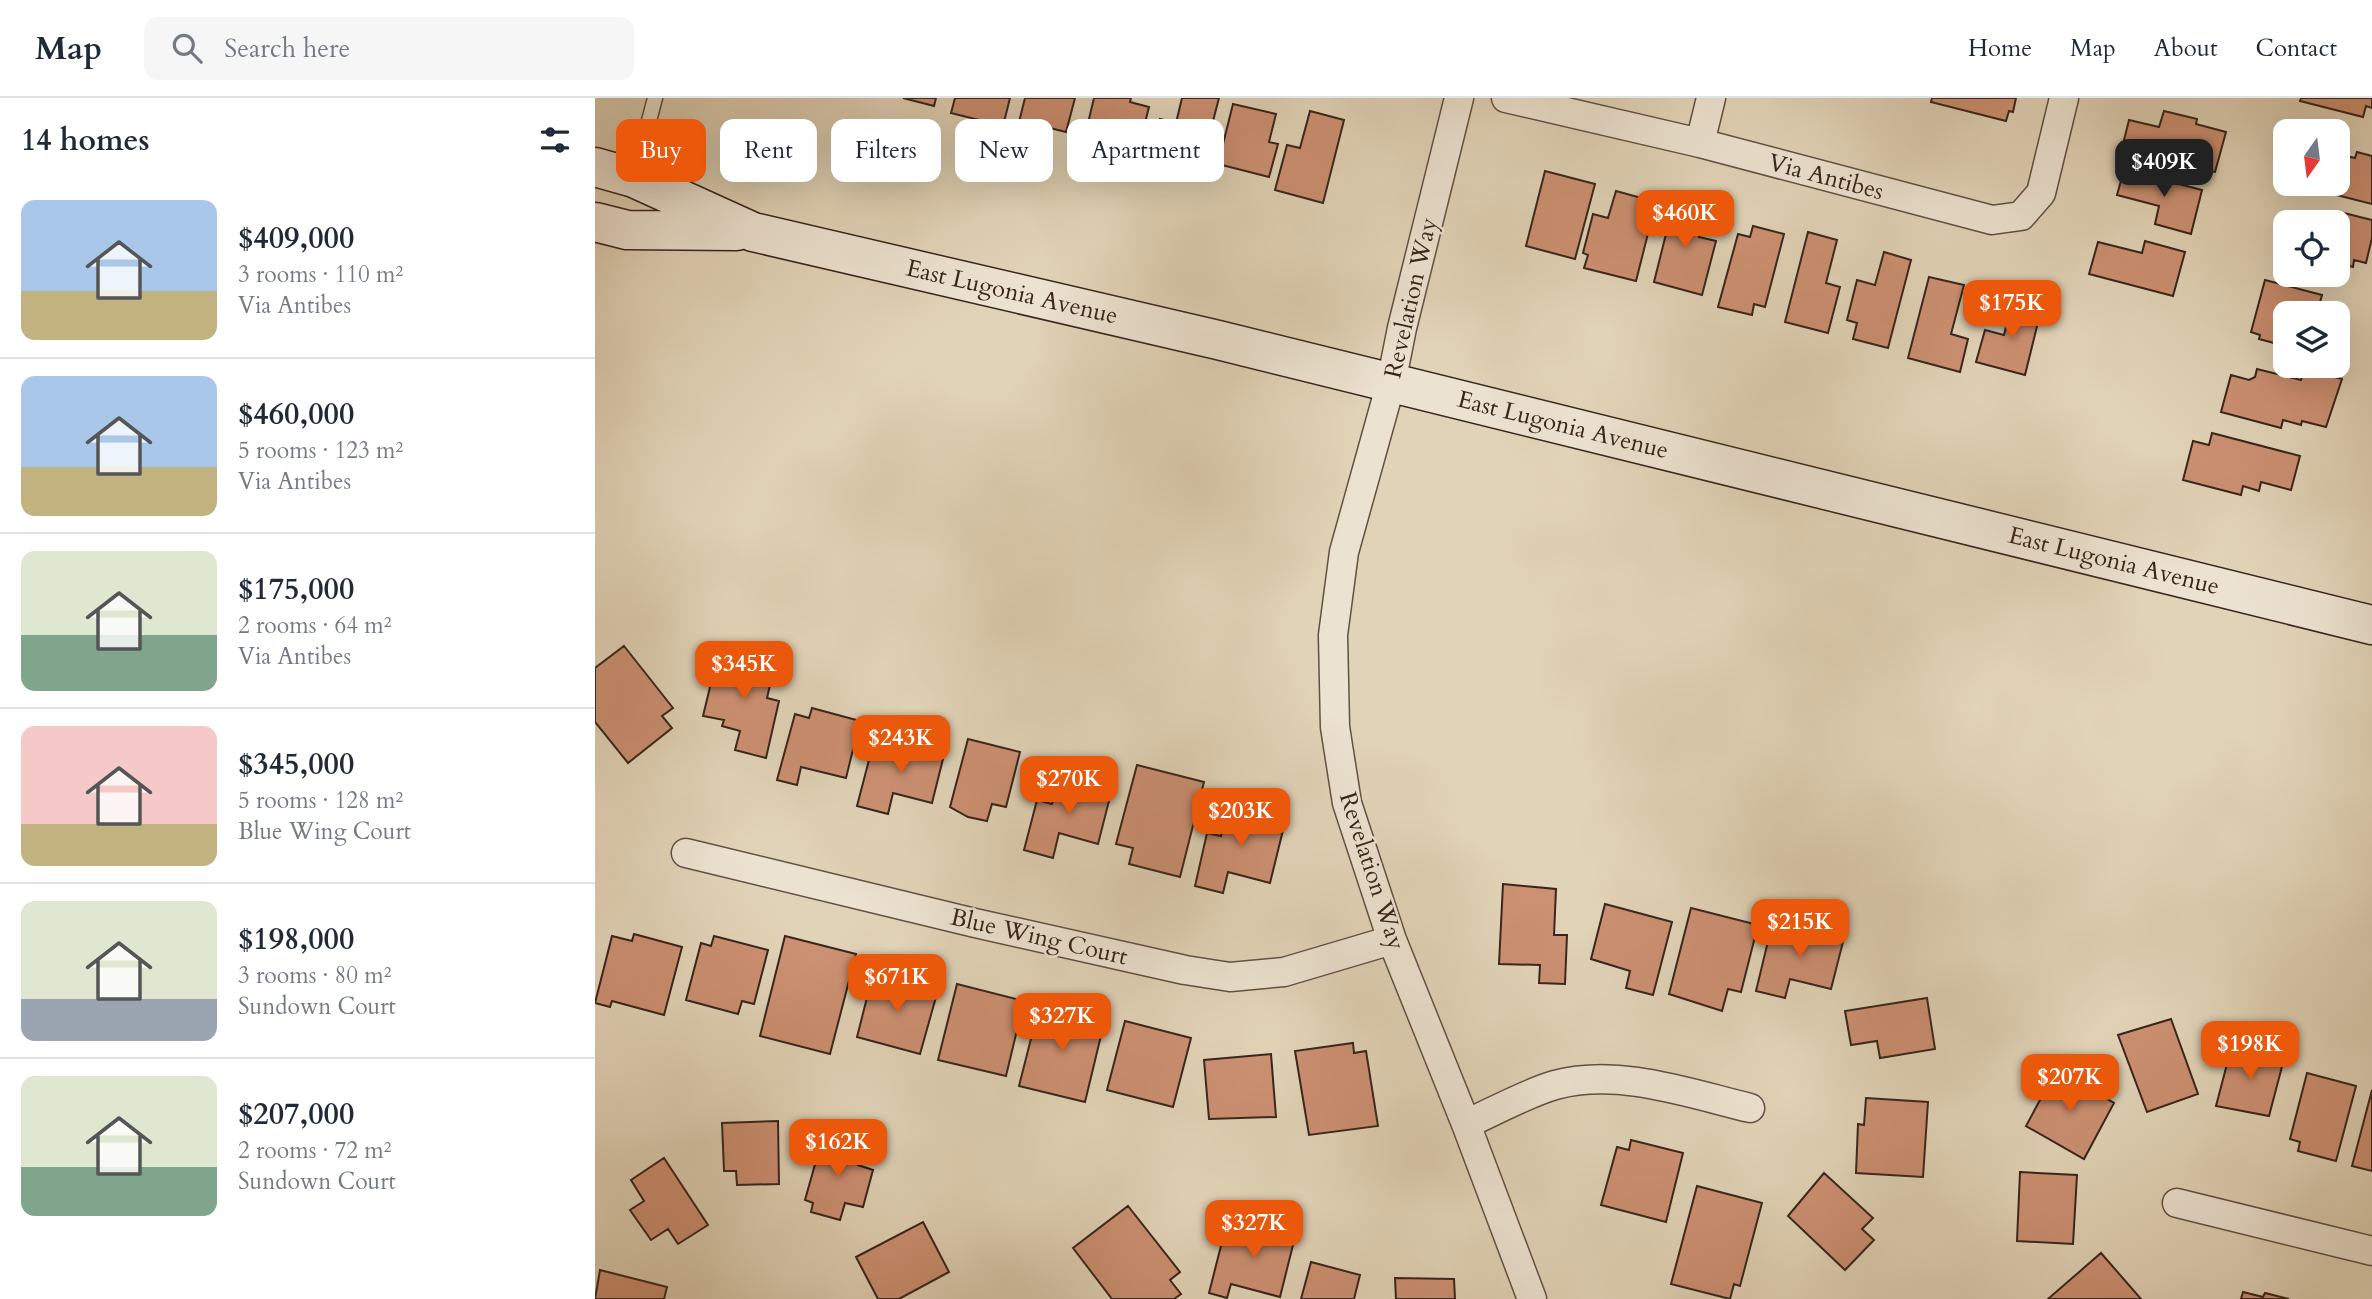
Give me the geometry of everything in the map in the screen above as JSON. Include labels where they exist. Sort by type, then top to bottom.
[{"type":"main road","name":"East Lugonia Avenue","points":[[595,167],[616,173]]},
{"type":"main road","name":"East Lugonia Avenue","points":[[644,182],[753,232],[1218,340],[2372,625]]},
{"type":"main road","name":"East Lugonia Avenue","points":[[595,222],[627,230],[753,232]]},
{"type":"street","name":"Revelation Way","points":[[1458,98],[1391,383],[1344,552],[1333,635],[1335,726],[1347,803],[1392,940],[1532,1299]]},
{"type":"street","name":"Via Antibes","points":[[1506,98],[1700,144],[1991,220],[2021,216],[2041,192],[2064,98]]},
{"type":"street","points":[[1700,144],[1711,98]]},
{"type":"street","name":"Blue Wing Court","points":[[686,853],[975,923],[1185,970],[1230,977],[1284,972],[1392,940]]},
{"type":"street","points":[[1466,1125],[1552,1086],[1584,1080],[1614,1080],[1654,1085],[1750,1108]]},
{"type":"street","points":[[2178,1203],[2372,1251]]},
{"type":"lane","points":[[650,119],[655,98]]},
{"type":"building","points":[[903,98],[936,98],[934,106]]},
{"type":"building","points":[[955,98],[1010,98],[1005,119],[975,119],[951,113]]},
{"type":"building","points":[[1025,98],[1075,98],[1069,119],[1067,119],[1066,132],[1053,129],[1053,119],[1020,119]]},
{"type":"building","points":[[1094,98],[1131,98],[1130,102],[1149,107],[1146,119],[1089,119]]},
{"type":"building","points":[[1182,98],[1219,98],[1214,119],[1177,119]]},
{"type":"building","points":[[1932,98],[2016,98],[2013,112],[2009,111],[2006,121],[1931,102]]},
{"type":"building","points":[[2301,98],[2372,98],[2372,108],[2366,106],[2363,117],[2300,101]]},
{"type":"building","points":[[1233,104],[1276,114],[1269,142],[1278,144],[1269,177],[1224,166],[1224,140]]},
{"type":"building","points":[[1310,111],[1344,120],[1323,203],[1275,190],[1287,145],[1300,148]]},
{"type":"building","points":[[2164,111],[2197,119],[2196,124],[2226,132],[2215,172],[2122,148],[2129,120],[2159,127]]},
{"type":"building","points":[[2357,152],[2372,156],[2372,204],[2340,196],[2350,196],[2350,157],[2355,158]]},
{"type":"building","points":[[2124,170],[2202,190],[2191,234],[2155,224],[2159,206],[2117,195]]},
{"type":"building","points":[[1545,171],[1595,184],[1575,259],[1526,246]]},
{"type":"building","points":[[1616,191],[1656,202],[1636,281],[1584,268],[1588,255],[1583,253],[1593,214],[1608,218]]},
{"type":"building","points":[[1675,198],[1707,206],[1699,237],[1716,241],[1702,295],[1654,282]]},
{"type":"building","points":[[2350,214],[2372,220],[2372,238],[2366,263],[2354,260],[2353,267],[2350,266]]},
{"type":"building","points":[[1753,226],[1784,234],[1765,307],[1754,304],[1752,315],[1718,307],[1738,234],[1750,237]]},
{"type":"building","points":[[1808,232],[1837,240],[1826,283],[1840,287],[1828,333],[1785,322]]},
{"type":"building","points":[[2145,241],[2185,252],[2173,296],[2089,274],[2098,242],[2142,253]]},
{"type":"building","points":[[1884,252],[1911,260],[1888,348],[1853,339],[1857,323],[1847,320],[1857,280],[1875,285]]},
{"type":"building","points":[[1929,277],[1964,285],[1951,334],[1968,339],[1960,372],[1908,358]]},
{"type":"building","points":[[2265,280],[2273,282],[2273,287],[2292,287],[2322,295],[2320,301],[2273,301],[2273,343],[2259,339],[2260,335],[2251,332]]},
{"type":"building","points":[[2013,299],[2042,306],[2025,375],[1976,362],[1985,330],[2004,335]]},
{"type":"building","points":[[2257,369],[2273,373],[2273,378],[2342,379],[2326,427],[2283,420],[2281,428],[2221,412],[2231,375],[2249,380],[2255,377]]},
{"type":"building","points":[[2212,433],[2300,456],[2291,490],[2261,482],[2259,491],[2243,486],[2241,495],[2183,480],[2193,441],[2209,445]]},
{"type":"building","points":[[624,646],[673,708],[662,716],[672,728],[628,763],[595,722],[595,668]]},
{"type":"building","points":[[719,650],[775,664],[767,698],[779,701],[766,758],[735,750],[740,731],[722,726],[724,720],[703,716]]},
{"type":"building","points":[[812,708],[860,721],[846,778],[801,767],[797,785],[777,780],[795,714],[809,718]]},
{"type":"building","points":[[890,737],[945,751],[932,803],[893,793],[888,814],[857,806],[870,756],[885,760]]},
{"type":"building","points":[[968,739],[1020,752],[1006,807],[992,804],[987,821],[968,817],[950,807]]},
{"type":"building","points":[[1137,765],[1204,782],[1180,877],[1129,864],[1133,848],[1116,844]]},
{"type":"building","points":[[1060,775],[1112,789],[1098,844],[1059,833],[1053,858],[1024,850],[1037,800],[1052,804]]},
{"type":"building","points":[[1229,804],[1286,818],[1270,883],[1228,872],[1223,893],[1195,886],[1207,833],[1221,836]]},
{"type":"building","points":[[1503,884],[1556,889],[1554,935],[1567,935],[1565,984],[1539,983],[1540,965],[1499,964]]},
{"type":"building","points":[[1605,904],[1672,922],[1653,995],[1626,988],[1630,971],[1591,959]]},
{"type":"building","points":[[1691,908],[1758,925],[1741,992],[1728,989],[1722,1011],[1669,994]]},
{"type":"building","points":[[1792,921],[1845,934],[1831,989],[1790,979],[1785,998],[1756,991],[1770,933],[1788,938]]},
{"type":"building","points":[[634,934],[682,947],[664,1015],[612,1001],[610,1007],[595,1003],[612,936],[632,941]]},
{"type":"building","points":[[714,936],[768,950],[754,1004],[742,1001],[738,1014],[686,1000],[701,943],[711,946]]},
{"type":"building","points":[[785,936],[856,954],[830,1054],[760,1036]]},
{"type":"building","points":[[873,974],[938,990],[920,1054],[857,1037]]},
{"type":"building","points":[[957,984],[1024,1001],[1006,1076],[938,1060]]},
{"type":"building","points":[[1927,998],[1935,1049],[1880,1058],[1877,1041],[1851,1045],[1845,1011]]},
{"type":"building","points":[[1040,1003],[1105,1019],[1085,1102],[1019,1086]]},
{"type":"building","points":[[2171,1019],[2198,1094],[2147,1112],[2118,1035]]},
{"type":"building","points":[[1125,1021],[1191,1038],[1173,1107],[1107,1090]]},
{"type":"building","points":[[1353,1043],[1354,1053],[1366,1051],[1378,1126],[1309,1135],[1295,1051]]},
{"type":"building","points":[[2232,1045],[2284,1059],[2269,1116],[2216,1106]]},
{"type":"building","points":[[1271,1054],[1276,1117],[1209,1119],[1204,1060]]},
{"type":"building","points":[[2056,1070],[2114,1103],[2084,1159],[2026,1126]]},
{"type":"building","points":[[2307,1073],[2356,1086],[2336,1161],[2298,1151],[2300,1142],[2290,1139]]},
{"type":"building","points":[[2372,1090],[2372,1171],[2352,1166]]},
{"type":"building","points":[[1866,1098],[1928,1102],[1923,1177],[1856,1173],[1858,1124],[1864,1125]]},
{"type":"building","points":[[778,1121],[779,1184],[737,1185],[736,1171],[724,1171],[722,1123]]},
{"type":"building","points":[[823,1136],[862,1147],[858,1165],[873,1170],[863,1207],[845,1203],[840,1220],[811,1212],[813,1203],[805,1200]]},
{"type":"building","points":[[1631,1140],[1683,1153],[1666,1222],[1601,1205],[1617,1147],[1629,1150]]},
{"type":"building","points":[[664,1158],[708,1225],[678,1244],[668,1229],[651,1240],[630,1210],[644,1201],[631,1180]]},
{"type":"building","points":[[2020,1172],[2077,1175],[2073,1244],[2017,1241]]},
{"type":"building","points":[[1824,1173],[1873,1218],[1862,1229],[1874,1240],[1845,1270],[1788,1216]]},
{"type":"building","points":[[1697,1186],[1762,1203],[1740,1286],[1734,1284],[1730,1299],[1671,1284]]},
{"type":"building","points":[[1128,1206],[1180,1272],[1170,1280],[1181,1294],[1174,1299],[1112,1299],[1073,1248]]},
{"type":"building","points":[[1247,1220],[1296,1233],[1280,1297],[1231,1284],[1227,1298],[1209,1293],[1224,1234],[1241,1238]]},
{"type":"building","points":[[923,1222],[949,1272],[899,1299],[878,1299],[856,1257]]},
{"type":"building","points":[[2101,1253],[2141,1299],[2048,1299]]},
{"type":"building","points":[[1311,1262],[1360,1275],[1354,1299],[1301,1299]]},
{"type":"building","points":[[600,1270],[667,1287],[664,1299],[595,1299]]},
{"type":"building","points":[[1395,1278],[1454,1279],[1455,1299],[1396,1299]]},
{"type":"building","points":[[2243,1292],[2263,1297],[2265,1293],[2289,1299],[2241,1299]]}]
